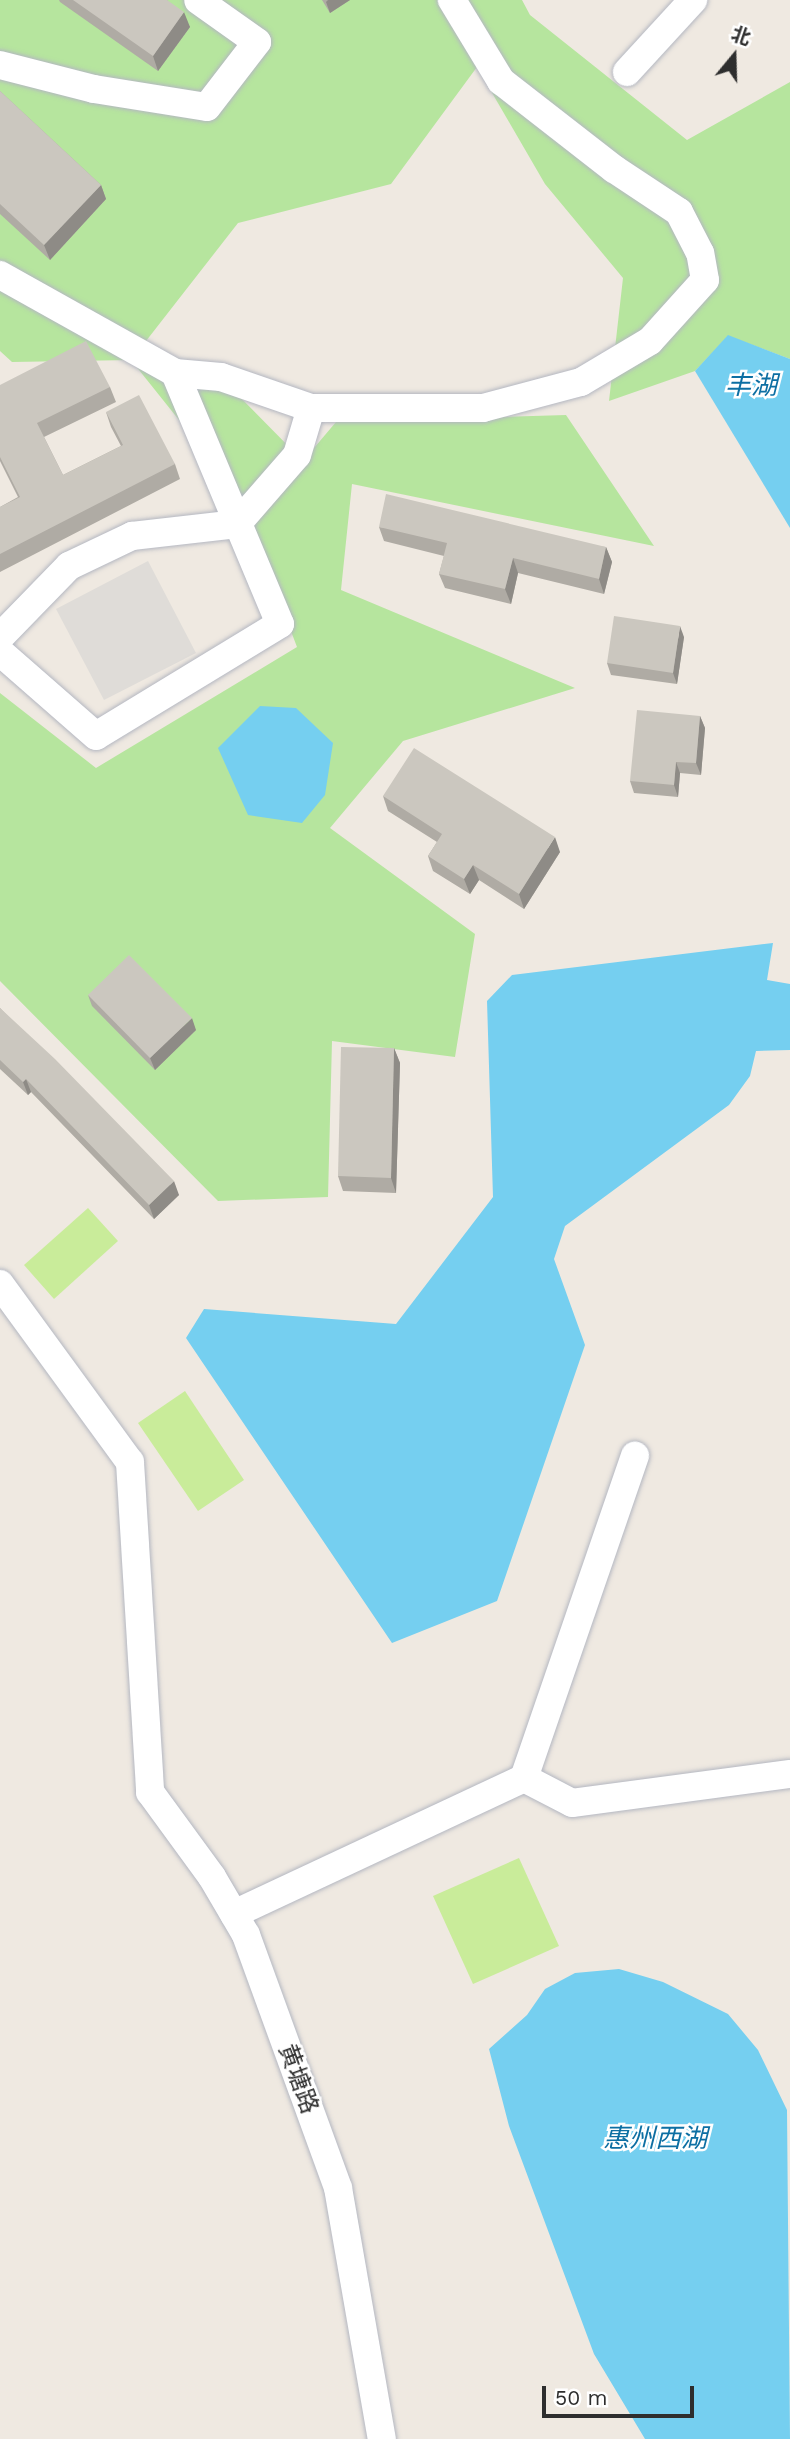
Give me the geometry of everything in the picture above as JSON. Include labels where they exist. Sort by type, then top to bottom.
[{"type":"street","points":[[0,65],[94,89],[206,107],[257,42],[198,0]]},
{"type":"street","points":[[0,275],[174,373],[221,377],[311,408],[483,408],[582,382],[650,341],[705,280],[700,253],[679,212],[614,169],[501,81],[452,0]]},
{"type":"street","points":[[627,72],[692,0]]},
{"type":"street","points":[[0,652],[96,736],[280,624],[174,373]]},
{"type":"street","points":[[0,637],[69,566],[132,536],[237,524],[297,455],[311,408]]},
{"type":"street","name":"黄塘路","points":[[0,1284],[130,1462],[150,1792],[246,1935],[338,2189],[382,2439]]},
{"type":"street","points":[[234,1914],[524,1778],[635,1456]]},
{"type":"street","points":[[524,1778],[572,1803],[790,1774]]},
{"type":"green space","points":[[0,0],[522,0],[530,15],[687,140],[790,82],[790,359],[728,336],[695,371],[609,401],[623,278],[545,184],[477,67],[391,184],[238,223],[132,359],[237,394],[303,461],[336,422],[566,415],[654,546],[352,484],[341,590],[575,688],[403,741],[330,828],[475,934],[455,1057],[332,1041],[328,1197],[218,1201],[0,981],[0,693],[96,768],[297,647],[239,495],[131,360],[12,362],[0,351]]},
{"type":"green space","points":[[88,1208],[118,1241],[54,1299],[24,1265]]},
{"type":"green space","points":[[185,1391],[244,1480],[198,1511],[138,1423]]},
{"type":"green space","points":[[519,1858],[559,1946],[473,1984],[433,1896]]},
{"type":"shaded area","points":[[148,561],[196,653],[104,700],[56,609]]},
{"type":"water","name":"丰湖","points":[[728,335],[790,359],[790,528],[695,371]]},
{"type":"water","points":[[260,706],[296,708],[333,743],[325,795],[302,823],[248,815],[218,748]]},
{"type":"water","points":[[773,943],[767,980],[790,984],[790,1050],[756,1051],[750,1076],[729,1105],[565,1226],[554,1259],[585,1345],[497,1601],[392,1643],[186,1338],[204,1309],[396,1324],[493,1197],[487,1001],[512,975]]},
{"type":"water","name":"惠州西湖","points":[[619,1969],[663,1982],[728,2014],[758,2050],[787,2110],[790,2439],[645,2439],[594,2354],[509,2126],[489,2049],[527,2015],[545,1989],[575,1973]]},
{"type":"building","points":[[73,0],[167,0],[184,12],[153,56]]},
{"type":"building","points":[[0,91],[101,185],[44,245],[0,204]]},
{"type":"building","points":[[86,341],[110,387],[37,423],[63,475],[123,445],[106,412],[139,395],[175,464],[0,554],[0,507],[20,497],[0,457],[0,385]]},
{"type":"building","points":[[386,494],[606,547],[599,579],[513,558],[505,589],[439,574],[447,543],[379,527]]},
{"type":"building","points":[[614,616],[680,626],[673,673],[607,663]]},
{"type":"building","points":[[637,710],[700,716],[696,763],[676,762],[674,785],[630,781]]},
{"type":"building","points":[[414,748],[555,837],[519,894],[473,865],[464,879],[428,856],[442,834],[383,796]]},
{"type":"building","points":[[129,955],[192,1018],[150,1058],[88,995]]},
{"type":"building","points":[[0,1008],[55,1059],[174,1181],[149,1205],[26,1079],[23,1082],[0,1060]]},
{"type":"building","points":[[341,1047],[394,1048],[391,1178],[338,1176]]}]
